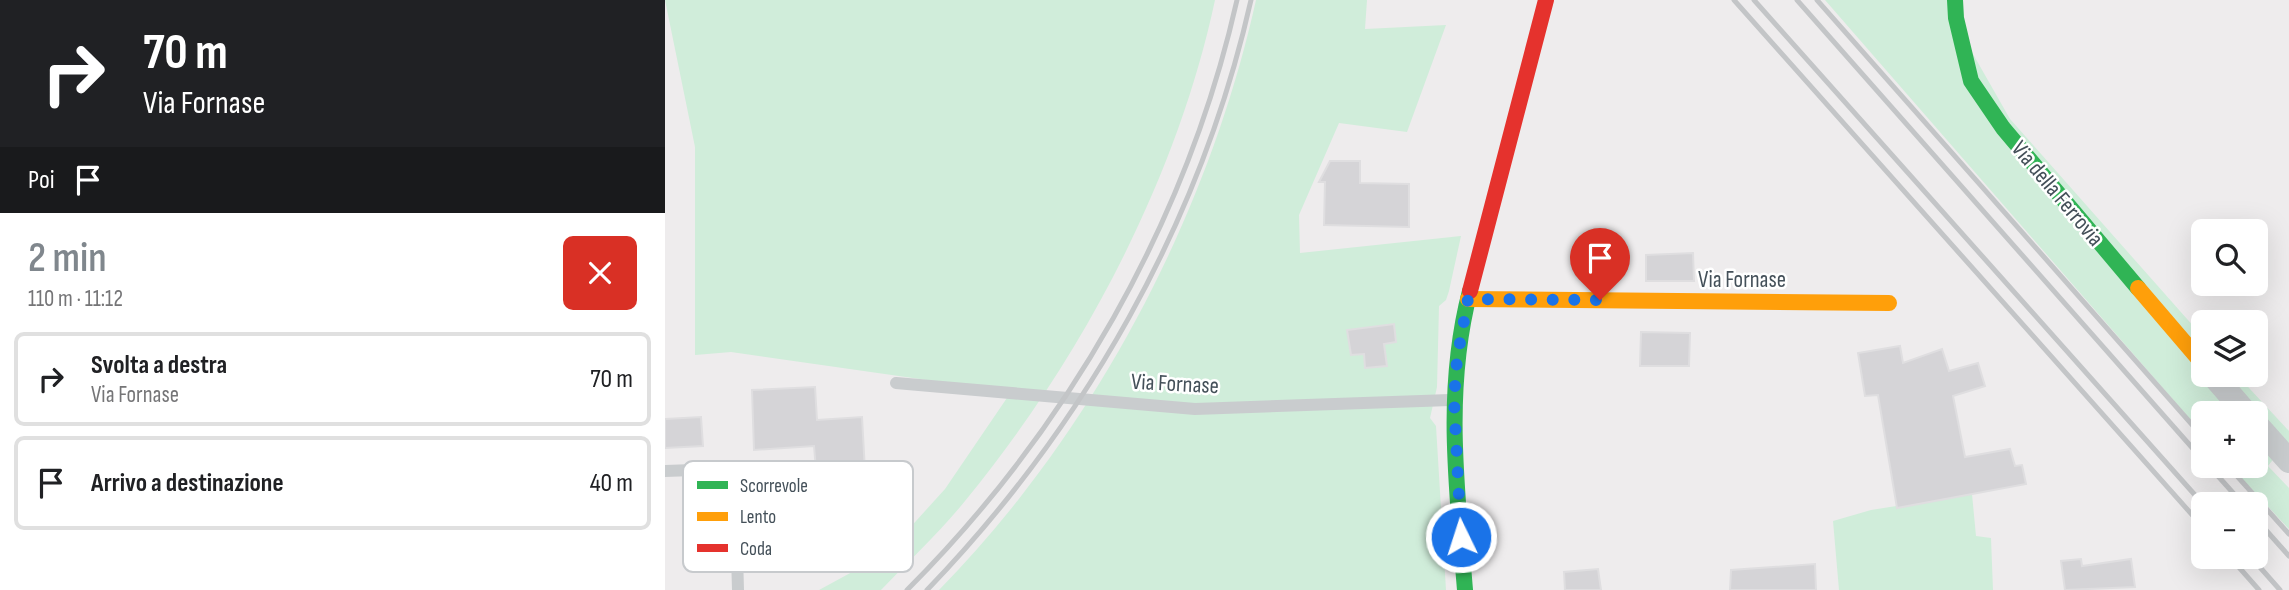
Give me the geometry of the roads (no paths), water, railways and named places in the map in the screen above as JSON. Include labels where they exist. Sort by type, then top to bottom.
[{"type":"street","points":[[1465,590],[1455,465],[1454,400],[1457,359],[1468,299],[1546,0]]},
{"type":"street","name":"Via della Ferrovia","points":[[1955,0],[1956,18],[1971,81],[2003,128],[2191,350]]},
{"type":"street","name":"Via Fornase","points":[[1468,299],[1889,303]]},
{"type":"street","points":[[2223,387],[2236,401]]},
{"type":"street","points":[[2268,437],[2289,461]]},
{"type":"lane","name":"Via Fornase","points":[[896,383],[1195,409],[1454,400]]},
{"type":"lane","points":[[665,471],[683,470]]},
{"type":"lane","points":[[737,572],[738,590]]},
{"type":"railway","points":[[907,590],[965,528],[1019,462],[1069,392],[1113,318],[1153,242],[1187,163],[1215,83],[1237,0]]},
{"type":"railway","points":[[927,590],[984,527],[1037,460],[1085,390],[1129,317],[1168,241],[1201,163],[1229,82],[1251,0]]},
{"type":"railway","points":[[1734,0],[2191,514]]},
{"type":"railway","points":[[1754,0],[2192,492]]},
{"type":"railway","points":[[1797,0],[2191,446]]},
{"type":"railway","points":[[1817,0],[2191,423]]},
{"type":"railway","points":[[2220,478],[2232,492]]},
{"type":"railway","points":[[2239,478],[2289,534]]},
{"type":"railway","points":[[2268,532],[2289,556]]},
{"type":"railway","points":[[2240,569],[2259,590]]},
{"type":"railway","points":[[2261,569],[2280,590]]}]
